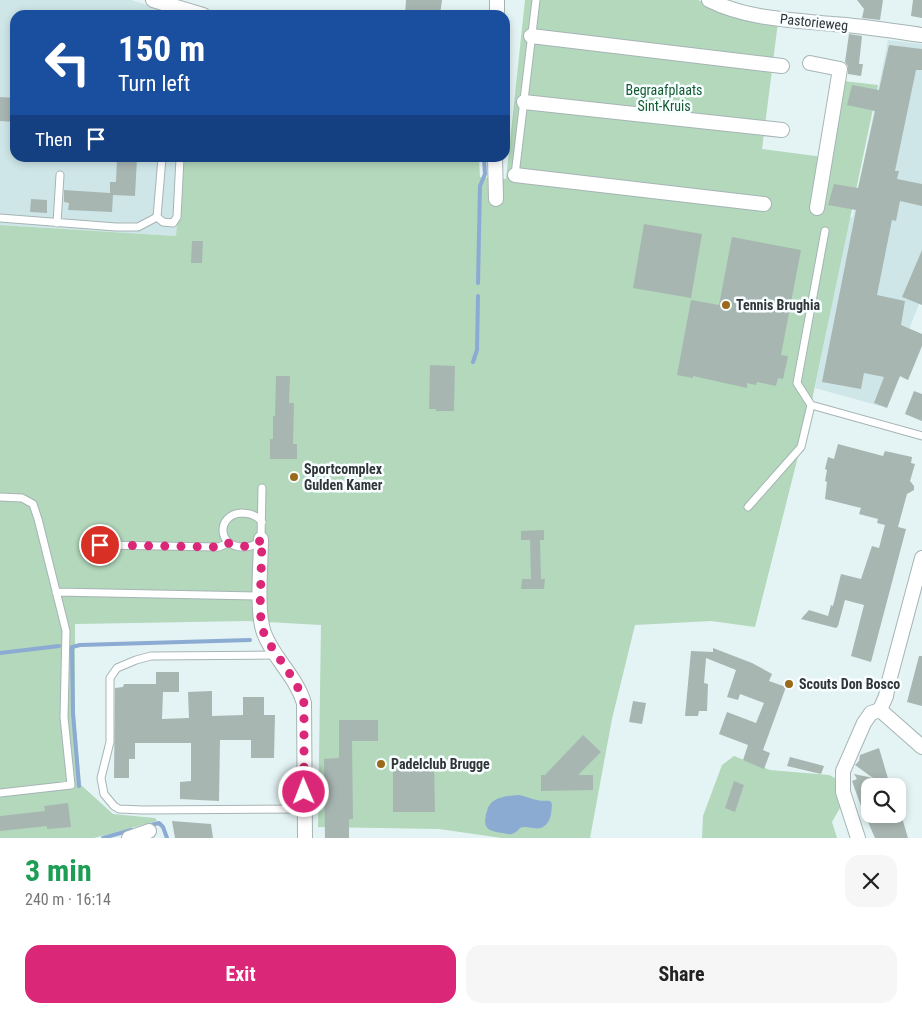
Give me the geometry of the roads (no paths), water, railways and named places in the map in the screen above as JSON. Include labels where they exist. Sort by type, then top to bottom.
[{"type":"street","points":[[153,0],[176,10]]},
{"type":"street","name":"Pastorieweg","points":[[709,0],[727,9],[789,21],[834,24],[922,35]]},
{"type":"street","points":[[532,36],[782,66]]},
{"type":"street","points":[[810,63],[840,69],[818,208]]},
{"type":"street","points":[[524,102],[782,130]]},
{"type":"street","points":[[495,162],[496,199]]},
{"type":"street","points":[[515,175],[764,204]]},
{"type":"street","points":[[262,539],[260,612],[263,631],[296,683],[304,703],[305,838]]},
{"type":"street","points":[[858,838],[843,792],[843,771],[864,723],[871,713],[880,710],[886,696],[922,558]]},
{"type":"street","points":[[880,710],[922,747]]},
{"type":"street","points":[[133,837],[149,832]]},
{"type":"lane","points":[[515,175],[536,0]]},
{"type":"lane","points":[[162,162],[158,217],[163,222],[173,222],[177,217],[180,162]]},
{"type":"lane","points":[[57,223],[60,175]]},
{"type":"lane","points":[[0,218],[116,227],[138,226],[158,217]]},
{"type":"lane","points":[[825,231],[797,383],[811,405],[922,436]]},
{"type":"lane","points":[[748,507],[801,447],[811,405]]},
{"type":"lane","points":[[262,488],[262,522],[262,539],[248,547],[238,547],[228,543],[224,537],[224,524],[228,518],[238,513],[248,513],[258,517],[262,522]]},
{"type":"lane","points":[[0,497],[22,498],[33,504],[66,631],[64,717],[71,785],[0,793]]},
{"type":"lane","points":[[100,545],[219,547],[228,543]]},
{"type":"lane","points":[[56,592],[260,596]]},
{"type":"lane","points":[[277,655],[150,656],[117,668],[110,678],[110,742],[102,773],[104,794],[109,802],[119,808],[144,810],[305,809]]},
{"type":"water","points":[[519,795],[551,802],[551,814],[546,824],[543,827],[537,828],[523,827],[510,834],[487,828],[485,821],[491,803],[499,798]]},
{"type":"waterway","points":[[478,283],[480,186],[485,174],[484,162]]},
{"type":"waterway","points":[[473,362],[477,350],[478,296]]},
{"type":"waterway","points":[[79,786],[73,713],[72,647],[80,645],[250,640]]},
{"type":"waterway","points":[[0,653],[59,646]]},
{"type":"waterway","points":[[147,826],[159,823],[163,827],[167,838]]},
{"type":"waterway","points":[[103,838],[131,830]]},
{"type":"place","name":"Tennis Brughia","points":[[726,305]]},
{"type":"place","name":"Sportcomplex Gulden Kamer","points":[[294,477]]},
{"type":"place","name":"Scouts Don Bosco","points":[[789,684]]},
{"type":"place","name":"Padelclub Brugge","points":[[381,764]]},
{"type":"park label","name":"Begraafplaats Sint-Kruis","points":[[664,98]]}]
